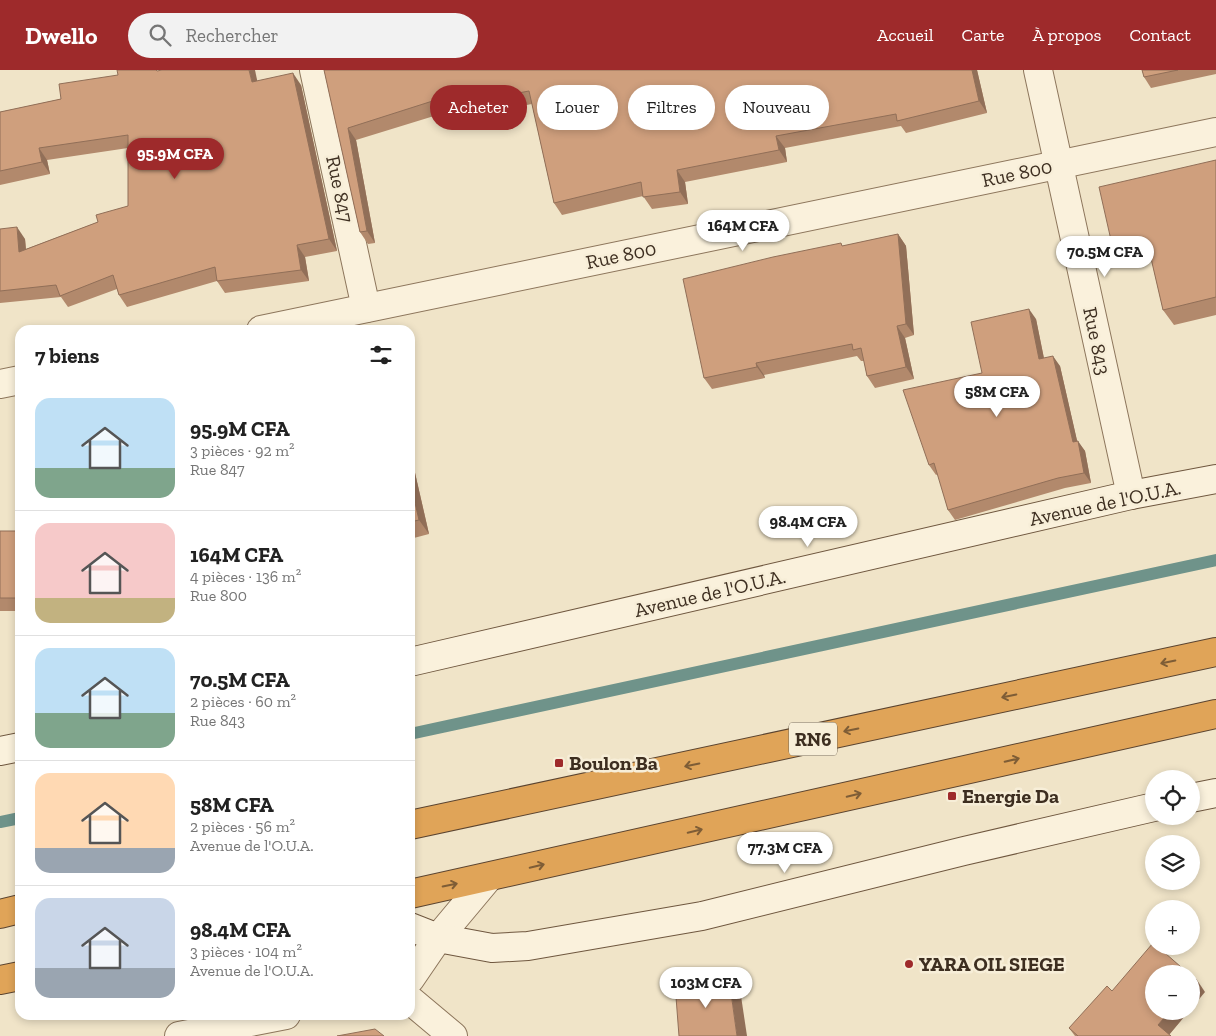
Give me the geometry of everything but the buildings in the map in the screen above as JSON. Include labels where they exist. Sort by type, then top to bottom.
[{"type":"highway","name":"RN6","points":[[415,824],[1216,652]]},
{"type":"highway","points":[[415,893],[1216,714]]},
{"type":"highway","points":[[0,914],[15,910]]},
{"type":"highway","points":[[0,980],[15,977]]},
{"type":"street","name":"Rue 847","points":[[314,70],[366,308]]},
{"type":"street","name":"Rue 843","points":[[1038,70],[1131,495]]},
{"type":"street","name":"Rue 800","points":[[285,325],[1216,132]]},
{"type":"street","points":[[0,384],[15,381]]},
{"type":"street","name":"Avenue de l'O.U.A.","points":[[415,661],[1131,495],[1216,479]]},
{"type":"street","points":[[0,751],[15,748]]},
{"type":"street","points":[[1200,796],[1216,793]]},
{"type":"street","points":[[415,928],[438,938],[492,948],[528,946],[702,916],[964,851],[1145,809]]},
{"type":"street","points":[[415,972],[438,938],[489,877]]},
{"type":"street","points":[[415,1004],[453,1036]]},
{"type":"street","points":[[179,1036],[261,1020]]},
{"type":"waterway","points":[[415,733],[1216,560]]},
{"type":"waterway","points":[[0,822],[15,819]]},
{"type":"place","name":"Boulon Ba","points":[[559,763]]},
{"type":"place","name":"Energie Da","points":[[952,796]]},
{"type":"place","name":"YARA OIL SIEGE","points":[[909,964]]}]
